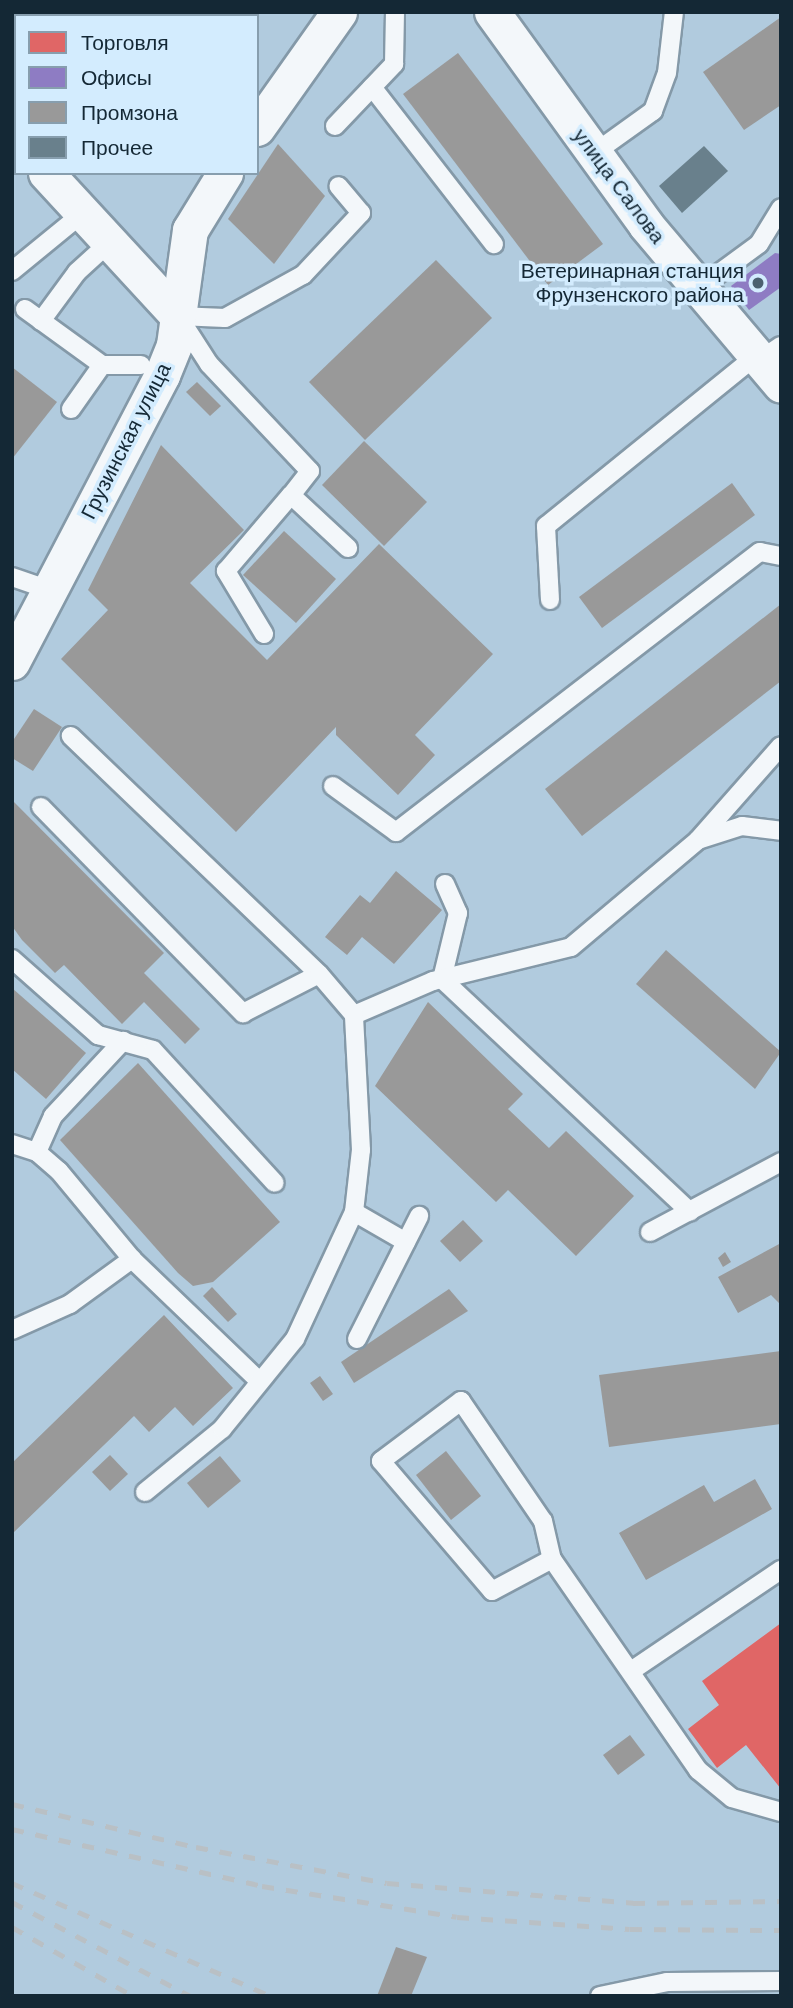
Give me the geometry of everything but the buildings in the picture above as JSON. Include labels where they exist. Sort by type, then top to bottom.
[{"type":"street","points":[[259,125],[339,12]]},
{"type":"street","name":"улица Салова","points":[[492,12],[593,154],[699,288],[769,362]]},
{"type":"street","points":[[48,175],[112,240],[178,316]]},
{"type":"street","name":"Грузинская улица","points":[[12,662],[162,375],[178,316],[191,230],[224,175]]},
{"type":"lane","points":[[335,126],[394,64],[395,12]]},
{"type":"lane","points":[[593,154],[653,111],[667,73],[674,12]]},
{"type":"lane","points":[[372,87],[494,244]]},
{"type":"lane","points":[[178,316],[225,318],[303,275],[361,213],[338,186]]},
{"type":"lane","points":[[699,288],[760,244],[781,208]]},
{"type":"lane","points":[[12,271],[85,212]]},
{"type":"lane","points":[[41,321],[76,272],[112,240]]},
{"type":"lane","points":[[24,309],[102,365],[141,365]]},
{"type":"lane","points":[[178,316],[209,364],[310,471],[226,571],[264,634]]},
{"type":"lane","points":[[550,600],[546,526],[769,362]]},
{"type":"lane","points":[[71,409],[102,365]]},
{"type":"lane","points":[[291,495],[348,548]]},
{"type":"lane","points":[[333,786],[396,832],[760,552],[781,556]]},
{"type":"lane","points":[[12,576],[50,590]]},
{"type":"lane","points":[[71,736],[319,974],[354,1015],[360,1150],[354,1212],[295,1339],[257,1379],[222,1429],[145,1492]]},
{"type":"lane","points":[[354,1015],[442,979],[571,947],[698,840],[781,746]]},
{"type":"lane","points":[[41,807],[243,1013],[319,974]]},
{"type":"lane","points":[[698,840],[743,826],[781,831]]},
{"type":"lane","points":[[442,979],[458,913],[445,884]]},
{"type":"lane","points":[[12,958],[98,1035],[153,1050],[275,1183]]},
{"type":"lane","points":[[442,979],[690,1212]]},
{"type":"lane","points":[[37,1152],[53,1116],[123,1041]]},
{"type":"lane","points":[[12,1144],[37,1152],[132,1259],[257,1379]]},
{"type":"lane","points":[[650,1232],[781,1161]]},
{"type":"lane","points":[[354,1212],[406,1242]]},
{"type":"lane","points":[[357,1339],[419,1216]]},
{"type":"lane","points":[[12,1330],[70,1304],[132,1259]]},
{"type":"lane","points":[[552,1559],[492,1591],[381,1461],[461,1401],[543,1521],[552,1559],[698,1770],[732,1798],[781,1812]]},
{"type":"lane","points":[[631,1671],[781,1570]]},
{"type":"lane","points":[[600,1996],[667,1982],[781,1981]]},
{"type":"railway","points":[[12,1804],[196,1847],[387,1883],[633,1903],[781,1901]]},
{"type":"railway","points":[[12,1829],[262,1886],[457,1917],[630,1929],[781,1930]]},
{"type":"railway","points":[[12,1883],[271,1996]]},
{"type":"railway","points":[[12,1902],[190,1996]]},
{"type":"railway","points":[[12,1927],[133,1996]]},
{"type":"place","name":"Ветеринарная станция Фрунзенского района","points":[[758,283]]}]
